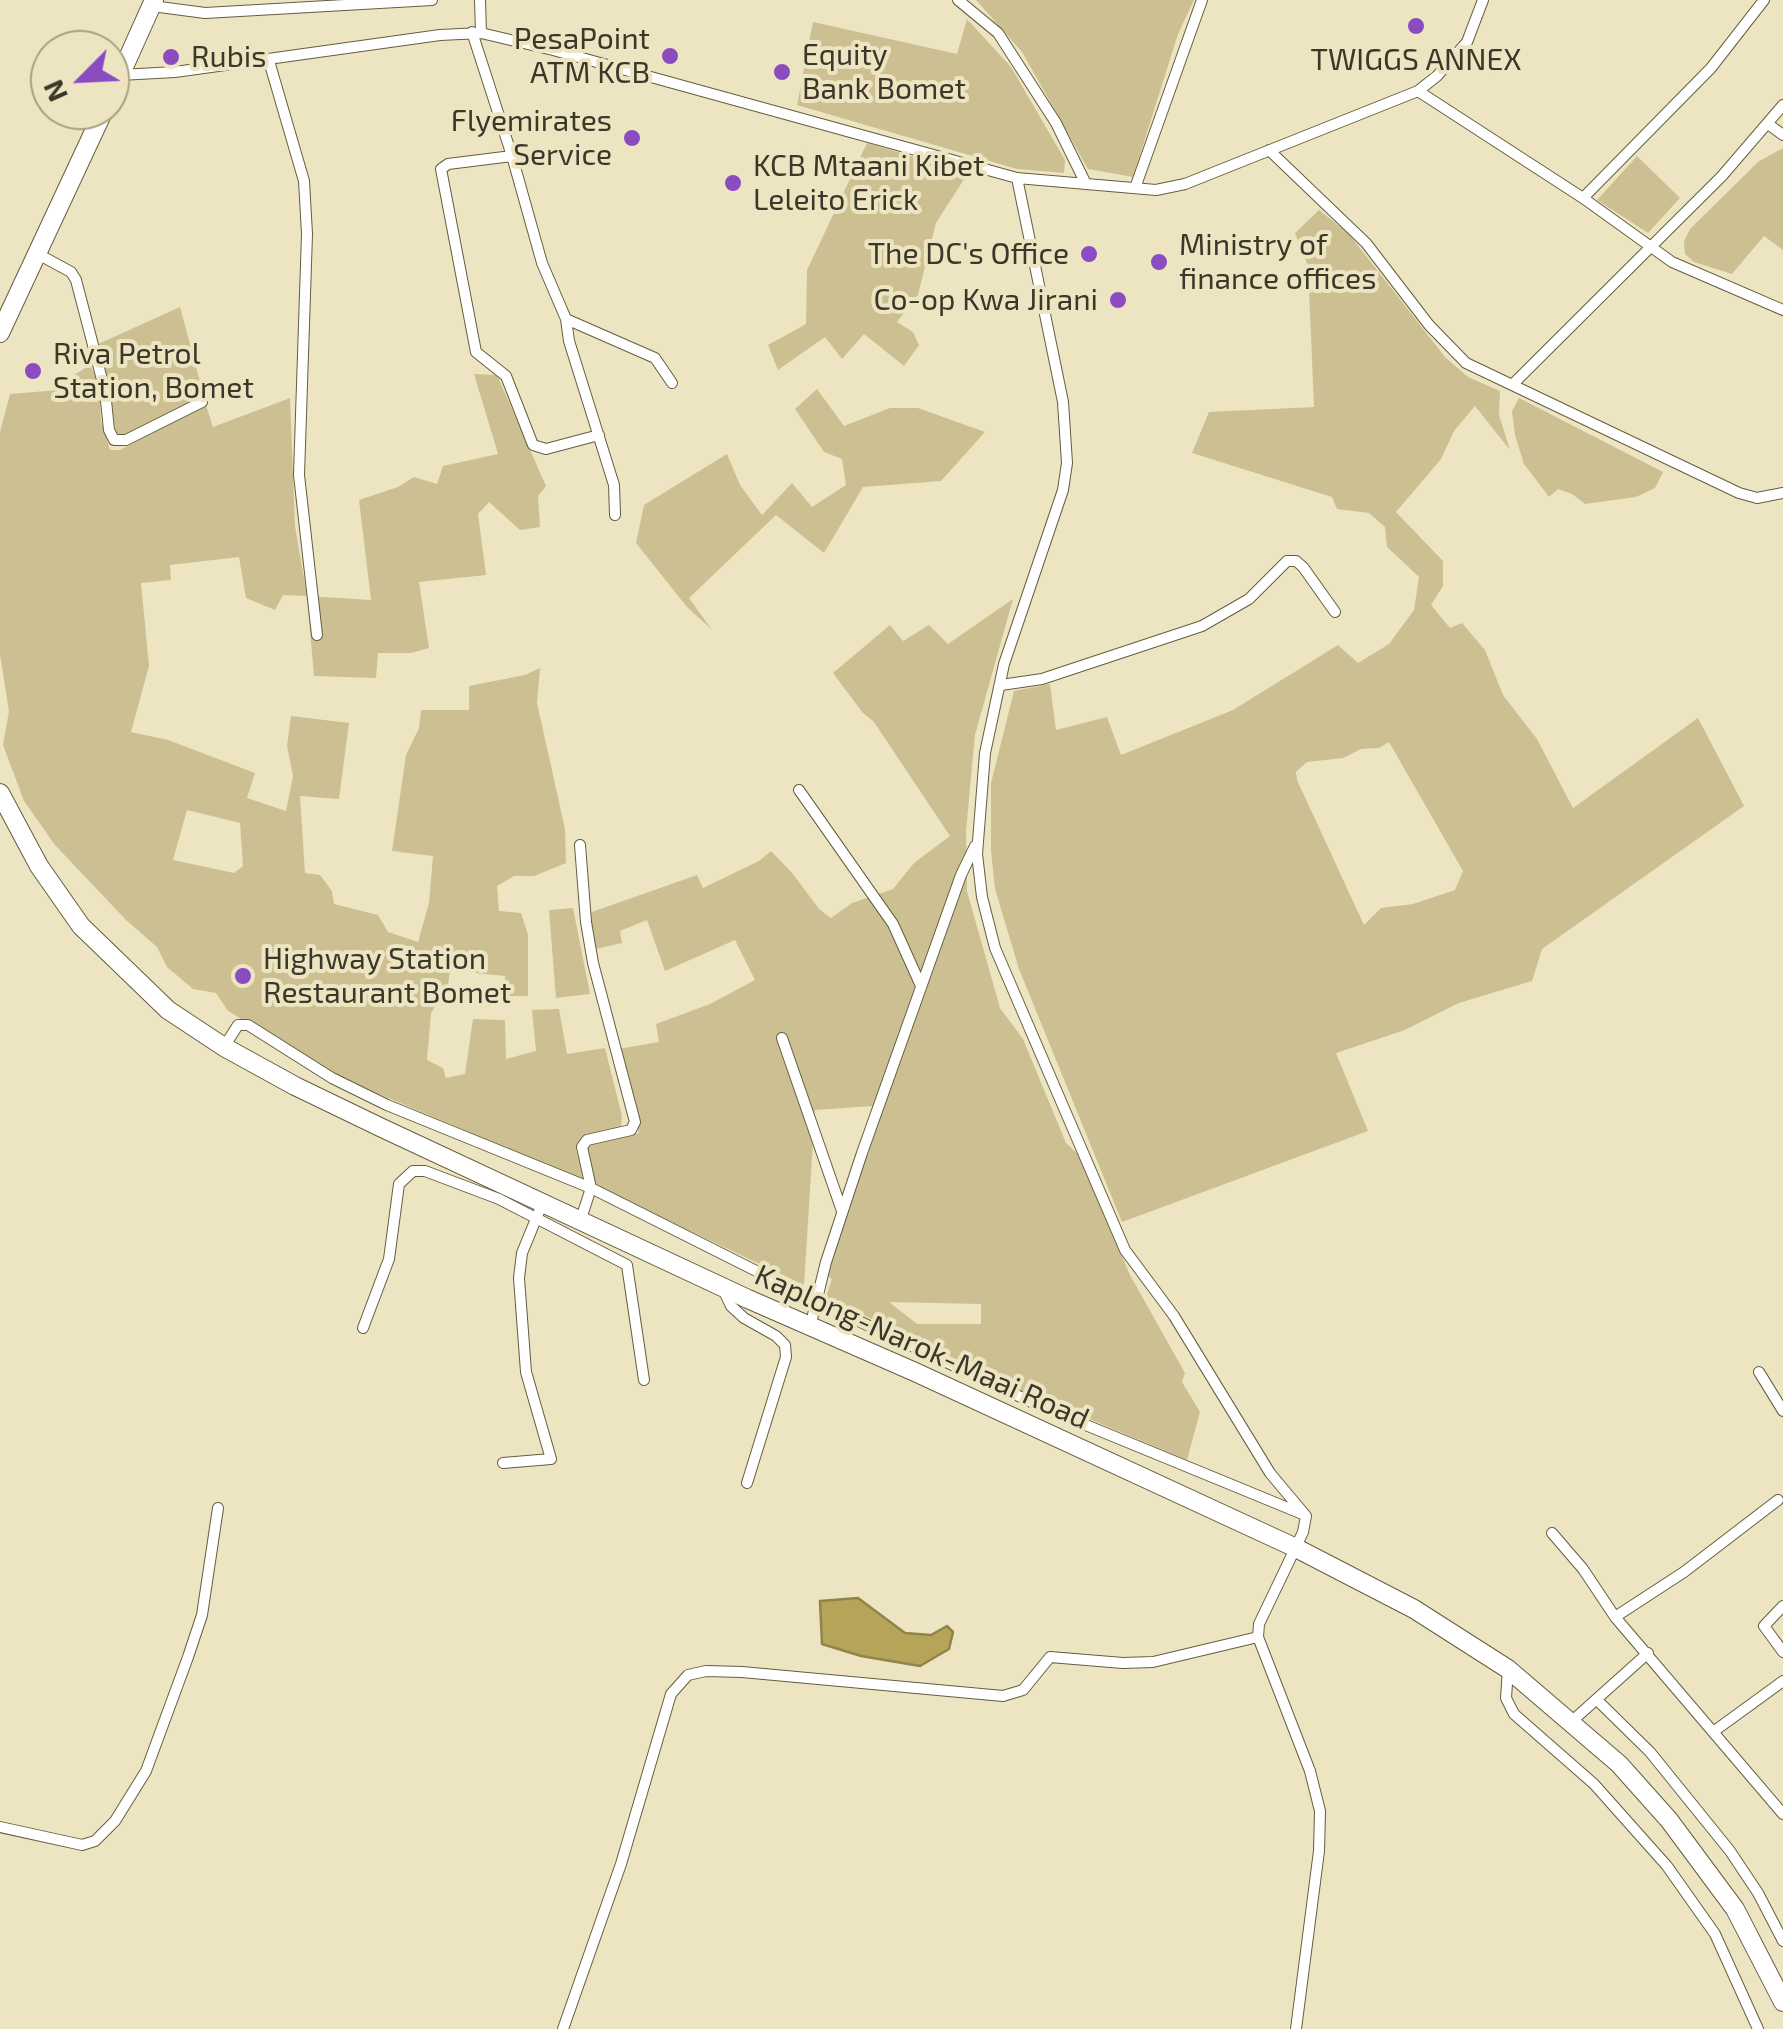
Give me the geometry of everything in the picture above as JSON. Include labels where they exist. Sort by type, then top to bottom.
[{"type":"highway","points":[[130,53],[153,3]]},
{"type":"highway","points":[[0,334],[94,130]]},
{"type":"highway","name":"Kaplong-Narok-Maai Road","points":[[0,793],[39,866],[81,926],[168,1010],[224,1047],[540,1210],[580,1219],[1296,1548],[1406,1605],[1508,1669],[1619,1764],[1669,1820],[1735,1909],[1783,2002]]},
{"type":"street","points":[[153,3],[205,13],[432,0]]},
{"type":"street","points":[[480,0],[476,33],[542,264],[566,319],[569,341],[614,484],[615,515]]},
{"type":"street","points":[[958,0],[998,33],[1056,122],[1086,184]]},
{"type":"street","points":[[1135,188],[1202,0]]},
{"type":"street","points":[[130,74],[269,61],[476,33],[553,50],[1017,178],[1156,190],[1184,184],[1418,91],[1467,42],[1483,0]]},
{"type":"street","points":[[1584,198],[1711,68],[1764,0]]},
{"type":"street","points":[[269,61],[304,181],[307,234],[299,475],[317,635]]},
{"type":"street","points":[[1418,91],[1584,198],[1686,270],[1783,310]]},
{"type":"street","points":[[1513,384],[1722,176],[1783,105]]},
{"type":"street","points":[[1768,124],[1783,135]]},
{"type":"street","points":[[1269,150],[1366,243],[1448,346],[1466,362],[1739,493],[1757,498],[1783,493]]},
{"type":"street","points":[[512,156],[448,164],[441,169],[476,352],[506,376],[534,445],[546,449],[599,436]]},
{"type":"street","points":[[1017,178],[1063,402],[1067,462],[1063,490],[1004,664],[985,753],[978,840],[982,897],[995,948],[1125,1250],[1174,1316],[1270,1474],[1306,1516],[1296,1548],[1258,1624],[1258,1637],[1310,1772],[1320,1811],[1296,2029]]},
{"type":"street","points":[[36,253],[70,272],[76,280],[114,440],[126,440],[202,402]]},
{"type":"street","points":[[566,319],[656,358],[672,384]]},
{"type":"street","points":[[1001,686],[1042,679],[1202,626],[1249,599],[1287,561],[1304,567],[1335,612]]},
{"type":"street","points":[[800,790],[893,924],[922,987]]},
{"type":"street","points":[[810,1327],[842,1212],[961,875],[978,840]]},
{"type":"street","points":[[580,845],[593,963],[635,1122],[631,1130],[586,1140],[582,1147],[591,1188],[580,1219]]},
{"type":"street","points":[[224,1047],[238,1025],[243,1024],[387,1105],[591,1188],[1042,1407],[1306,1516]]},
{"type":"street","points":[[782,1038],[842,1212]]},
{"type":"street","points":[[295,1086],[306,1062]]},
{"type":"street","points":[[362,1328],[389,1259],[399,1184],[413,1171],[425,1171],[540,1210],[627,1266],[644,1380]]},
{"type":"street","points":[[503,1463],[552,1459],[523,1354],[522,1253],[540,1210]]},
{"type":"street","points":[[722,1286],[730,1306],[785,1345],[786,1357],[747,1483]]},
{"type":"street","points":[[1759,1372],[1783,1410]]},
{"type":"street","points":[[1030,1427],[1042,1407]]},
{"type":"street","points":[[1615,1617],[1684,1572],[1778,1500]]},
{"type":"street","points":[[0,1827],[82,1845],[95,1841],[116,1821],[146,1770],[193,1644],[202,1616],[218,1508]]},
{"type":"street","points":[[1552,1534],[1615,1617],[1783,1814]]},
{"type":"street","points":[[1783,1606],[1764,1626],[1783,1652]]},
{"type":"street","points":[[563,2029],[621,1864],[671,1694],[688,1675],[742,1672],[1004,1696],[1023,1690],[1050,1657],[1153,1662],[1258,1637]]},
{"type":"street","points":[[1572,1722],[1648,1653]]},
{"type":"street","points":[[1508,1669],[1506,1698],[1514,1714],[1594,1784],[1667,1866],[1715,1934],[1758,2029]]},
{"type":"street","points":[[1713,1732],[1783,1681]]},
{"type":"street","points":[[1597,1700],[1683,1790],[1758,1893],[1783,1941]]},
{"type":"street","points":[[1735,1909],[1758,1893]]},
{"type":"shaded area","points":[[976,0],[1194,0],[1178,34],[1133,177],[1088,169],[1022,52]]},
{"type":"shaded area","points":[[967,19],[1011,67],[1065,160],[1064,173],[1017,169],[797,105],[813,22],[957,54]]},
{"type":"shaded area","points":[[867,143],[968,173],[936,223],[918,295],[897,322],[913,332],[919,345],[904,366],[864,334],[842,359],[825,337],[778,370],[768,345],[806,324],[807,270]]},
{"type":"shaded area","points":[[1783,148],[1783,250],[1764,236],[1732,274],[1694,262],[1685,254],[1684,241],[1690,229],[1758,162]]},
{"type":"shaded area","points":[[1637,156],[1680,198],[1648,233],[1597,200]]},
{"type":"shaded area","points":[[1319,210],[1349,234],[1445,357],[1468,377],[1500,391],[1499,415],[1510,450],[1475,406],[1454,431],[1441,459],[1396,512],[1443,561],[1443,586],[1431,605],[1450,628],[1462,623],[1485,650],[1503,695],[1537,739],[1573,808],[1698,718],[1744,806],[1542,949],[1532,981],[1459,1003],[1405,1030],[1336,1053],[1368,1131],[1122,1222],[1019,969],[995,889],[991,783],[1014,691],[1050,684],[1056,730],[1107,717],[1121,755],[1233,710],[1338,645],[1358,663],[1389,644],[1414,610],[1419,577],[1387,547],[1385,527],[1369,513],[1337,509],[1332,497],[1192,453],[1209,412],[1314,407],[1308,266],[1295,233]],"holes":[[[1389,742],[1463,871],[1455,890],[1413,904],[1381,908],[1364,925],[1296,772],[1307,762],[1343,758]]]},
{"type":"shaded area","points":[[180,307],[204,396],[123,436],[117,435],[96,345]]},
{"type":"shaded area","points":[[90,365],[99,384],[101,421],[110,450],[120,450],[206,405],[213,427],[290,398],[295,526],[307,596],[283,595],[275,610],[246,598],[239,557],[170,565],[171,580],[141,583],[149,666],[131,732],[168,740],[255,773],[247,798],[286,811],[293,776],[287,746],[291,716],[349,723],[339,799],[300,796],[305,873],[320,875],[332,891],[334,904],[378,915],[388,932],[418,942],[429,903],[433,856],[392,851],[406,755],[419,728],[421,710],[469,710],[469,686],[525,675],[540,668],[537,703],[565,829],[566,863],[534,876],[514,876],[497,886],[499,911],[521,913],[528,935],[528,996],[506,996],[505,976],[475,973],[475,956],[452,953],[448,986],[431,1013],[427,1060],[443,1068],[446,1078],[465,1074],[473,1019],[505,1020],[506,1059],[536,1051],[532,1010],[559,1009],[567,1054],[605,1048],[622,1116],[621,1127],[581,1140],[576,1149],[583,1180],[336,1076],[228,1011],[216,993],[193,989],[167,967],[157,947],[55,845],[24,801],[3,745],[9,711],[0,655],[0,432],[10,394],[71,389],[71,377]],"holes":[[[187,810],[240,823],[243,866],[234,873],[173,860]]]},
{"type":"shaded area","points":[[474,374],[497,375],[546,486],[538,496],[540,527],[520,530],[489,502],[478,514],[486,575],[419,582],[429,648],[411,653],[378,653],[376,678],[314,676],[307,596],[371,600],[359,500],[398,487],[414,477],[437,484],[443,466],[498,454]]},
{"type":"shaded area","points":[[817,389],[844,426],[890,408],[918,408],[985,432],[941,481],[863,487],[824,553],[776,515],[689,598],[712,630],[687,607],[636,543],[644,505],[727,454],[740,485],[762,515],[792,483],[812,507],[846,485],[842,459],[824,452],[795,409]]},
{"type":"shaded area","points":[[1519,398],[1663,472],[1655,488],[1636,497],[1585,504],[1558,489],[1549,497],[1524,464],[1515,435],[1512,411]]},
{"type":"shaded area","points":[[1013,599],[975,735],[966,831],[967,891],[1000,1008],[1023,1039],[1066,1143],[1079,1155],[1130,1275],[1185,1373],[1182,1382],[1200,1412],[1187,1460],[1018,1389],[826,1297],[832,1279],[820,1269],[873,1106],[815,1110],[804,1285],[595,1186],[587,1150],[590,1145],[639,1133],[618,1049],[659,1042],[656,1024],[710,1004],[755,980],[735,940],[665,971],[647,920],[620,931],[622,943],[596,949],[589,913],[697,875],[703,888],[759,861],[771,851],[831,918],[852,903],[893,889],[914,863],[950,836],[874,722],[833,673],[890,625],[903,641],[929,625],[948,644]],"holes":[[[889,1302],[981,1304],[981,1324],[917,1324]]]},
{"type":"shaded area","points":[[573,908],[590,994],[556,998],[549,910]]},
{"type":"shaded area","points":[[858,1598],[905,1633],[931,1635],[947,1626],[953,1632],[949,1649],[920,1666],[861,1656],[822,1644],[820,1601]]},
{"type":"place","name":"TWIGGS ANNEX","points":[[1416,26]]},
{"type":"place","name":"PesaPoint ATM KCB","points":[[670,56]]},
{"type":"place","name":"Rubis","points":[[171,57]]},
{"type":"place","name":"Equity Bank Bomet","points":[[782,72]]},
{"type":"place","name":"Flyemirates Service","points":[[632,138]]},
{"type":"place","name":"KCB Mtaani Kibet Leleito Erick","points":[[733,183]]},
{"type":"place","name":"The DC's Office","points":[[1089,254]]},
{"type":"place","name":"Ministry of finance offices","points":[[1159,262]]},
{"type":"place","name":"Co-op Kwa Jirani","points":[[1118,300]]},
{"type":"place","name":"Riva Petrol Station, Bomet","points":[[33,371]]},
{"type":"place","name":"Highway Station Restaurant Bomet","points":[[243,976]]}]
